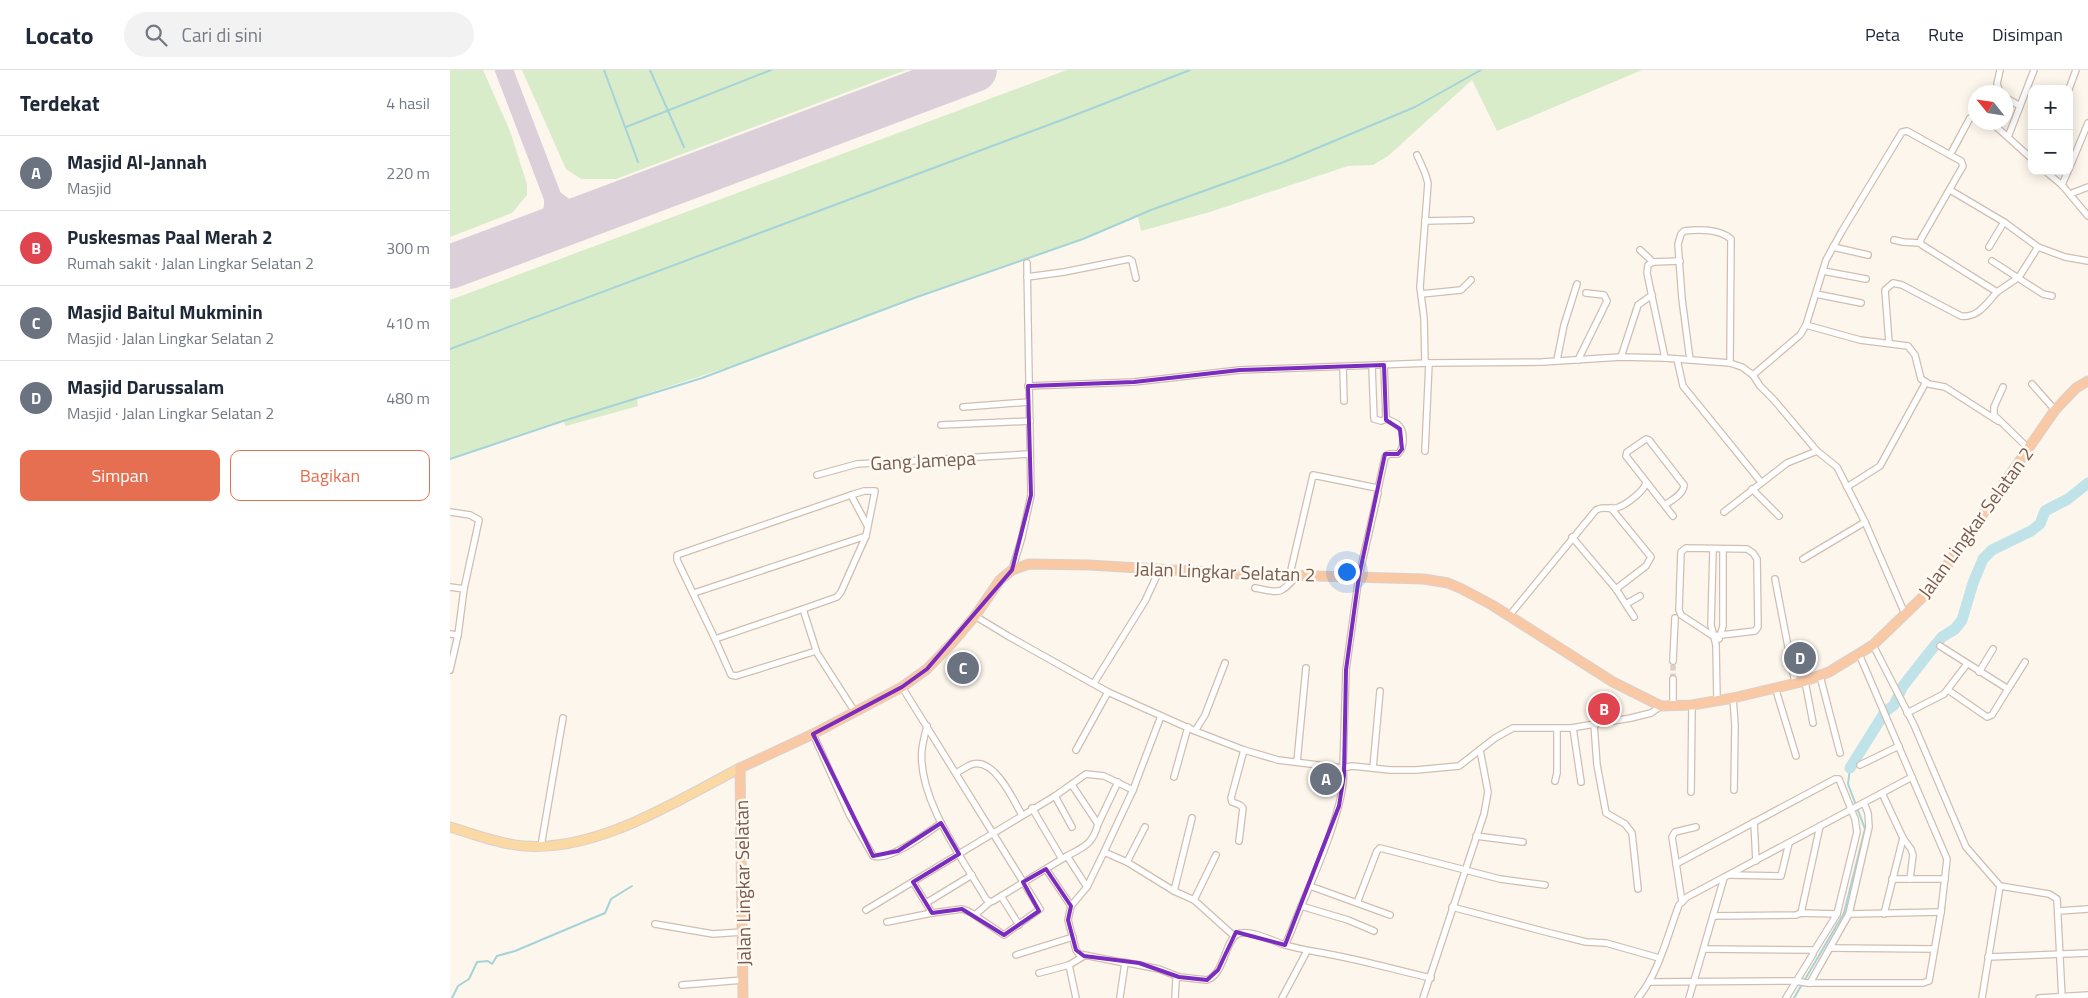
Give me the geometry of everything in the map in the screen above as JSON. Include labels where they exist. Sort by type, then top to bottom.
[{"type":"highway","name":"Jalan Lingkar Selatan 2","points":[[1012,570],[1029,564],[1239,574],[1359,576],[1424,579],[1448,583],[1462,588],[1509,616],[1612,682],[1661,706],[1692,705],[1733,698],[1820,676],[1873,646],[1930,590],[2055,410],[2076,388],[2088,381]]},
{"type":"highway","points":[[740,768],[855,712],[902,687],[927,669],[975,616],[1000,580],[1012,570]]},
{"type":"highway","name":"Jalan Lingkar Selatan","points":[[740,768],[743,998]]},
{"type":"main road","points":[[450,826],[510,844],[541,846],[566,844],[595,838],[610,832],[740,768]]},
{"type":"street","points":[[1997,85],[2000,70]]},
{"type":"street","points":[[2008,137],[2034,70]]},
{"type":"street","points":[[2070,85],[2076,70]]},
{"type":"street","points":[[2013,102],[2020,106]]},
{"type":"street","points":[[1950,155],[1968,122]]},
{"type":"street","points":[[2073,160],[2088,123]]},
{"type":"street","points":[[2000,130],[2028,155]]},
{"type":"street","points":[[1753,375],[1800,335],[1806,325],[1823,271],[1833,247],[1902,132],[1906,132],[1962,161],[1963,166],[1920,243]]},
{"type":"street","points":[[1417,155],[1428,183],[1421,252],[1421,294],[1427,363],[1424,451]]},
{"type":"street","points":[[2050,175],[2070,194],[2088,216]]},
{"type":"street","points":[[2062,186],[2067,175]]},
{"type":"street","points":[[2070,194],[2088,187]]},
{"type":"street","points":[[1950,190],[2004,222],[2038,247],[2043,247],[2064,257],[2088,261]]},
{"type":"street","points":[[2081,207],[2088,205]]},
{"type":"street","points":[[1425,222],[1471,220]]},
{"type":"street","points":[[1989,248],[2004,222]]},
{"type":"street","points":[[1690,360],[1678,241],[1684,231],[1710,231],[1728,236],[1730,239],[1730,364]]},
{"type":"street","points":[[1894,240],[1920,243],[1997,292]]},
{"type":"street","points":[[1833,247],[1868,255]]},
{"type":"street","points":[[1889,343],[1885,290],[1893,283],[1902,285],[1962,316],[1969,317],[1975,314],[1997,292],[2019,277],[2038,247]]},
{"type":"street","points":[[1640,250],[1653,262],[1680,261]]},
{"type":"street","points":[[1027,277],[1129,259],[1132,261],[1136,278]]},
{"type":"street","points":[[1992,261],[2043,294],[2052,296]]},
{"type":"street","points":[[1653,262],[1647,269],[1665,358]]},
{"type":"street","points":[[1012,570],[1032,495],[1028,386],[1027,263]]},
{"type":"street","points":[[1823,271],[1866,279]]},
{"type":"street","points":[[1421,294],[1462,290],[1471,280]]},
{"type":"street","points":[[1557,360],[1564,325],[1577,284]]},
{"type":"street","points":[[1578,360],[1607,301],[1604,295],[1586,293]]},
{"type":"street","points":[[1816,294],[1861,304]]},
{"type":"street","points":[[1622,357],[1636,311],[1643,300],[1652,295]]},
{"type":"street","points":[[1806,325],[1860,340],[1906,345],[1911,348],[1915,355],[1920,376],[1926,382],[1945,387],[1998,421],[2028,448]]},
{"type":"street","points":[[1028,386],[1134,382],[1240,370],[1578,360],[1622,357],[1690,360],[1742,367],[1753,375],[1760,386],[1817,451],[1837,467],[1865,522],[1905,614]]},
{"type":"street","points":[[1677,359],[1683,386],[1761,482]]},
{"type":"street","points":[[1384,365],[1387,420]]},
{"type":"street","points":[[1285,945],[1310,886],[1339,806],[1344,775],[1346,670],[1359,576],[1385,457],[1389,454],[1398,454],[1402,448],[1402,434],[1396,423],[1374,418],[1372,366]]},
{"type":"street","points":[[1343,367],[1344,401]]},
{"type":"street","points":[[1847,487],[1880,466],[1926,382]]},
{"type":"street","points":[[2032,384],[2055,410]]},
{"type":"street","points":[[1998,421],[1994,416],[1994,407],[2003,387]]},
{"type":"street","points":[[963,407],[1029,402]]},
{"type":"street","points":[[941,425],[1030,421]]},
{"type":"street","points":[[1665,505],[1684,490],[1684,484],[1646,439],[1627,452],[1626,455],[1673,516]]},
{"type":"street","points":[[1724,512],[1787,463],[1817,451]]},
{"type":"street","name":"Gang Jamepa","points":[[817,475],[857,464],[1030,454]]},
{"type":"street","points":[[1255,588],[1279,593],[1284,590],[1294,574],[1313,475],[1316,474],[1375,486],[1378,489]]},
{"type":"street","points":[[1509,616],[1596,510],[1602,507],[1620,507],[1643,489],[1646,483]]},
{"type":"street","points":[[1752,489],[1779,516]]},
{"type":"street","points":[[715,638],[837,597],[866,536],[875,491],[864,491],[851,495],[677,555],[677,560],[715,638],[725,664],[733,676],[757,671],[816,651]]},
{"type":"street","points":[[851,495],[867,525]]},
{"type":"street","points":[[1611,508],[1651,558],[1646,566],[1616,588]]},
{"type":"street","points":[[450,512],[470,515],[479,520],[464,588],[458,635],[450,670]]},
{"type":"street","points":[[1803,559],[1865,522]]},
{"type":"street","points":[[694,593],[866,536]]},
{"type":"street","points":[[1572,537],[1616,588],[1634,616]]},
{"type":"street","points":[[1686,548],[1713,550],[1747,549],[1757,559],[1758,627],[1755,631],[1713,636],[1683,617],[1679,610],[1681,552],[1686,548]]},
{"type":"street","points":[[1713,550],[1711,624],[1716,645],[1716,700]]},
{"type":"street","points":[[1716,645],[1723,626],[1723,550]]},
{"type":"street","points":[[1094,683],[1145,601],[1160,569]]},
{"type":"street","points":[[1775,579],[1794,683]]},
{"type":"street","points":[[450,587],[464,588]]},
{"type":"street","points":[[1626,604],[1640,596]]},
{"type":"street","points":[[803,608],[816,651],[855,712]]},
{"type":"street","points":[[975,616],[1108,692],[1195,731],[1244,750],[1278,760],[1343,768],[1352,766],[1416,770],[1459,766],[1495,738],[1513,728],[1573,728],[1651,713],[1661,706]]},
{"type":"street","points":[[1673,661],[1675,618]]},
{"type":"street","points":[[1711,624],[1723,626]]},
{"type":"street","points":[[450,634],[458,635]]},
{"type":"street","points":[[1873,646],[1907,712],[1966,847],[2000,886],[2049,894],[2057,898],[2062,997]]},
{"type":"street","points":[[1940,646],[2008,689]]},
{"type":"street","points":[[1980,672],[1993,649]]},
{"type":"street","points":[[1650,982],[1927,983],[1930,980],[1946,880],[1947,864],[1945,853],[1859,654]]},
{"type":"street","points":[[1948,690],[1988,717],[1992,715],[2025,662]]},
{"type":"street","points":[[1195,731],[1205,715],[1225,663]]},
{"type":"street","points":[[1907,712],[1948,690],[1967,664]]},
{"type":"street","points":[[1296,762],[1306,668]]},
{"type":"street","points":[[1820,676],[1840,753]]},
{"type":"street","points":[[1673,679],[1673,707]]},
{"type":"street","points":[[1805,681],[1813,723]]},
{"type":"street","points":[[887,922],[962,909],[975,915],[1004,935],[1040,910],[902,687]]},
{"type":"street","points":[[1775,687],[1796,756]]},
{"type":"street","points":[[1373,768],[1380,691]]},
{"type":"street","points":[[1076,750],[1108,692]]},
{"type":"street","points":[[1733,698],[1735,720],[1734,790]]},
{"type":"street","points":[[1691,792],[1692,705]]},
{"type":"street","points":[[1161,716],[1133,790],[1104,852],[1087,887],[1070,906],[1068,920],[1076,950],[1084,956],[1159,969],[1179,977],[1207,980],[1212,979],[1234,936],[1241,932],[1306,951],[1338,956],[1431,978]]},
{"type":"street","points":[[541,846],[562,718]]},
{"type":"street","points":[[1594,724],[1597,765],[1606,813],[1625,824],[1632,833],[1638,873],[1638,889]]},
{"type":"street","points":[[927,726],[922,748],[922,761],[931,802],[959,854],[986,899],[990,902]]},
{"type":"street","points":[[1174,777],[1188,727]]},
{"type":"street","points":[[1573,728],[1581,782]]},
{"type":"street","points":[[1555,781],[1557,773],[1557,729]]},
{"type":"street","points":[[813,734],[850,816],[873,856],[881,857],[898,851],[941,823]]},
{"type":"street","points":[[1860,765],[1898,746]]},
{"type":"street","points":[[1239,841],[1243,808],[1232,802],[1231,798],[1244,750]]},
{"type":"street","points":[[1423,998],[1484,814],[1488,792],[1480,750]]},
{"type":"street","points":[[956,773],[972,764],[980,763],[989,766],[1001,780],[1022,815]]},
{"type":"street","points":[[866,910],[994,834],[1032,808],[1072,785],[1086,774],[1104,776],[1133,790]]},
{"type":"street","points":[[1638,998],[1650,982],[1678,906],[1682,902],[1912,777]]},
{"type":"street","points":[[1676,864],[1836,778],[1840,780],[1853,809],[1857,832],[1837,914],[1814,951],[1798,982],[1786,998]]},
{"type":"street","points":[[975,915],[990,902],[1065,857],[1084,848],[1095,836],[1098,824],[1118,782]]},
{"type":"street","points":[[1072,785],[1098,824]]},
{"type":"street","points":[[1882,794],[1903,838],[1909,844],[1913,854],[1910,879]]},
{"type":"street","points":[[1055,796],[1072,827]]},
{"type":"street","points":[[1809,983],[1849,914],[1869,827],[1868,813],[1863,804]]},
{"type":"street","points":[[1032,808],[1087,887]]},
{"type":"street","points":[[1174,891],[1192,818]]},
{"type":"street","points":[[1754,822],[1756,861]]},
{"type":"street","points":[[1801,913],[1820,826]]},
{"type":"street","points":[[1127,862],[1145,827]]},
{"type":"street","points":[[1682,902],[1672,834],[1696,827]]},
{"type":"street","points":[[1476,836],[1523,842]]},
{"type":"street","points":[[1884,914],[1903,838]]},
{"type":"street","points":[[1727,877],[1781,876],[1789,843]]},
{"type":"street","points":[[1357,903],[1376,851],[1380,848],[1500,879],[1545,885]]},
{"type":"street","points":[[1104,852],[1127,862],[1174,891],[1194,900],[1234,936]]},
{"type":"street","points":[[1194,900],[1216,855]]},
{"type":"street","points":[[1046,869],[1070,906]]},
{"type":"street","points":[[926,903],[972,876]]},
{"type":"street","points":[[1689,998],[1713,916],[1727,877]]},
{"type":"street","points":[[1892,879],[1946,880]]},
{"type":"street","points":[[913,882],[932,913]]},
{"type":"street","points":[[1310,886],[1390,915]]},
{"type":"street","points":[[1982,998],[2000,886]]},
{"type":"street","points":[[1001,896],[1019,925]]},
{"type":"street","points":[[1301,906],[1348,920],[1374,931]]},
{"type":"street","points":[[1452,907],[1586,942],[1606,943],[1659,958]]},
{"type":"street","points":[[2059,910],[2088,909]]},
{"type":"street","points":[[1849,914],[1941,912]]},
{"type":"street","points":[[1713,916],[1796,915],[1801,913],[1837,914]]},
{"type":"street","points":[[655,924],[713,934],[742,932]]},
{"type":"street","points":[[1016,955],[1073,937]]},
{"type":"street","points":[[1830,948],[1934,948]]},
{"type":"street","points":[[1704,949],[1814,951]]},
{"type":"street","points":[[1282,998],[1306,951]]},
{"type":"street","points":[[1988,958],[2088,953]]},
{"type":"street","points":[[1039,973],[1069,965],[1084,956]]},
{"type":"street","points":[[1120,998],[1126,965],[1123,962]]},
{"type":"street","points":[[1069,965],[1076,998]]},
{"type":"street","points":[[1175,998],[1176,980],[1179,977]]},
{"type":"street","points":[[682,985],[743,980]]},
{"type":"street","points":[[2039,998],[2088,996]]},
{"type":"highlighted area","points":[[1384,365],[1386,420],[1400,429],[1402,449],[1398,454],[1385,454],[1359,576],[1346,670],[1344,775],[1339,806],[1285,945],[1236,932],[1218,970],[1207,980],[1179,977],[1139,963],[1084,956],[1076,950],[1068,920],[1071,906],[1046,869],[1023,882],[1039,911],[1004,935],[962,909],[932,913],[913,882],[959,854],[941,823],[898,851],[873,856],[813,734],[902,687],[927,669],[1012,570],[1031,495],[1028,386],[1134,382],[1240,370]]},
{"type":"green space","points":[[450,70],[483,70],[510,131],[527,184],[527,195],[512,213],[450,237]]},
{"type":"green space","points":[[522,70],[906,70],[616,179],[581,179],[566,169]]},
{"type":"green space","points":[[1067,70],[1642,70],[1497,131],[1472,80],[1388,156],[1373,165],[1348,166],[1210,212],[1141,231],[1138,217],[1083,239],[917,297],[771,353],[637,397],[638,406],[566,426],[563,421],[450,459],[450,300]]},
{"type":"waterway","points":[[604,70],[638,162]]},
{"type":"waterway","points":[[650,70],[684,147]]},
{"type":"waterway","points":[[626,127],[771,70]]},
{"type":"waterway","points":[[450,349],[1075,115],[1190,70]]},
{"type":"waterway","points":[[450,459],[563,421],[702,378],[917,297],[1083,239],[1151,210],[1284,162],[1415,107],[1481,70]]},
{"type":"waterway","points":[[1850,768],[1885,712],[1894,705],[1903,686],[1942,637],[1955,629],[1962,620],[1973,583],[1983,559],[1992,550],[2031,531],[2040,524],[2045,511],[2068,499],[2088,483]]},
{"type":"waterway","points":[[1794,998],[1844,913],[1865,829],[1848,784],[1850,768]]},
{"type":"waterway","points":[[452,998],[458,986],[469,979],[477,962],[488,961],[492,964],[497,956],[515,951],[605,913],[611,899],[632,886]]},
{"type":"taxiway","points":[[504,70],[553,198],[569,210],[587,216]]},
{"type":"taxiway","points":[[538,234],[550,218],[553,198]]},
{"type":"runway","points":[[450,267],[975,70]]},
{"type":"tunnel","points":[[1673,661],[1673,679]]},
{"type":"place","name":"Masjid Darussalam","points":[[1800,658]]},
{"type":"place","name":"Masjid Baitul Mukminin","points":[[963,668]]},
{"type":"place","name":"Puskesmas Paal Merah 2","points":[[1604,709]]},
{"type":"place","name":"Masjid Al-Jannah","points":[[1326,779]]}]
